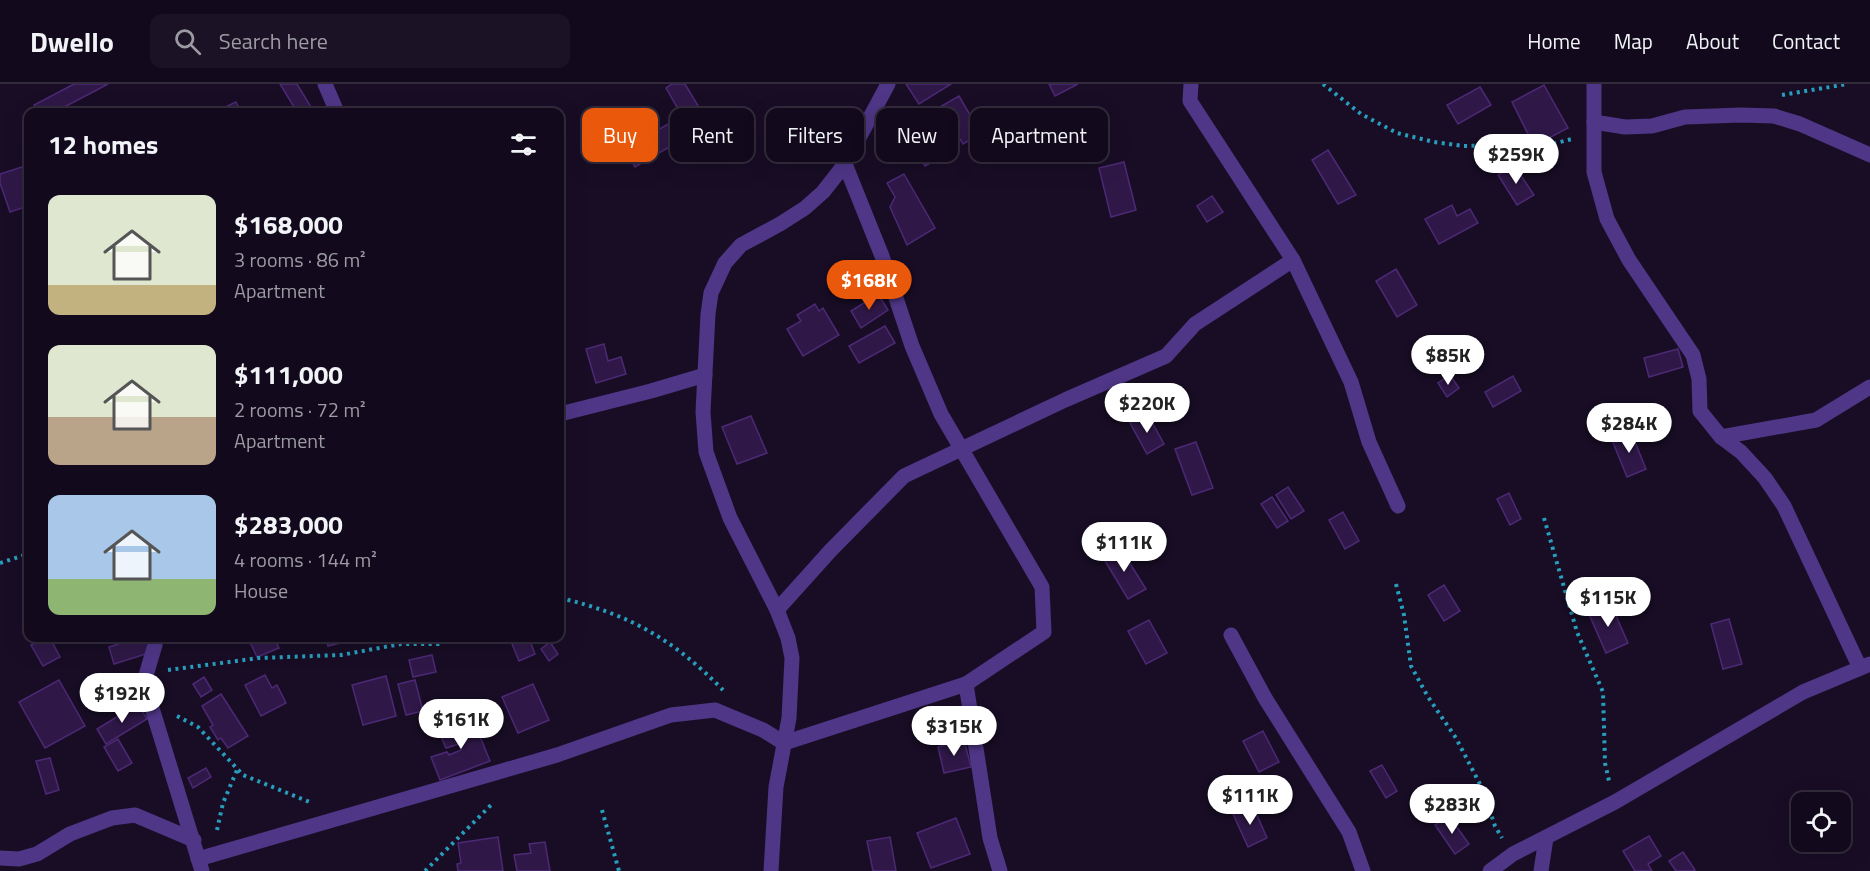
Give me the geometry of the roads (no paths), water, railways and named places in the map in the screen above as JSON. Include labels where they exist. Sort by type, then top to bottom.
[{"type":"street","points":[[325,84],[335,108]]},
{"type":"street","points":[[771,871],[776,787],[789,718],[792,658],[788,638],[777,610],[730,518],[706,452],[705,375],[711,293],[725,263],[741,245],[780,225],[823,192],[845,164],[888,84]]},
{"type":"street","points":[[1191,84],[1190,100],[1293,260],[1351,382],[1370,442],[1398,506]]},
{"type":"street","points":[[1490,871],[1513,854],[1615,802],[1803,692],[1865,666],[1784,506],[1765,478],[1741,452],[1721,437],[1700,411],[1699,379],[1693,355],[1629,260],[1607,219],[1594,172],[1594,84]]},
{"type":"street","points":[[1594,129],[1652,126],[1685,117],[1774,116],[1800,124],[1870,155]]},
{"type":"street","points":[[155,642],[144,682],[200,865],[339,818],[558,754],[671,715],[715,710],[763,730],[784,743],[966,684],[1044,632],[1042,588],[942,414],[912,346],[882,256],[845,164]]},
{"type":"street","points":[[777,610],[831,550],[904,476],[1065,400],[1166,356],[1195,324],[1293,260]]},
{"type":"street","points":[[564,413],[705,375]]},
{"type":"street","points":[[1721,437],[1816,420],[1870,387]]},
{"type":"street","points":[[1231,635],[1265,698],[1349,832],[1363,871]]},
{"type":"street","points":[[966,684],[990,838],[1000,871]]},
{"type":"street","points":[[0,858],[19,859],[37,854],[70,834],[112,818],[135,815],[194,840]]},
{"type":"street","points":[[1541,871],[1546,838]]}]
